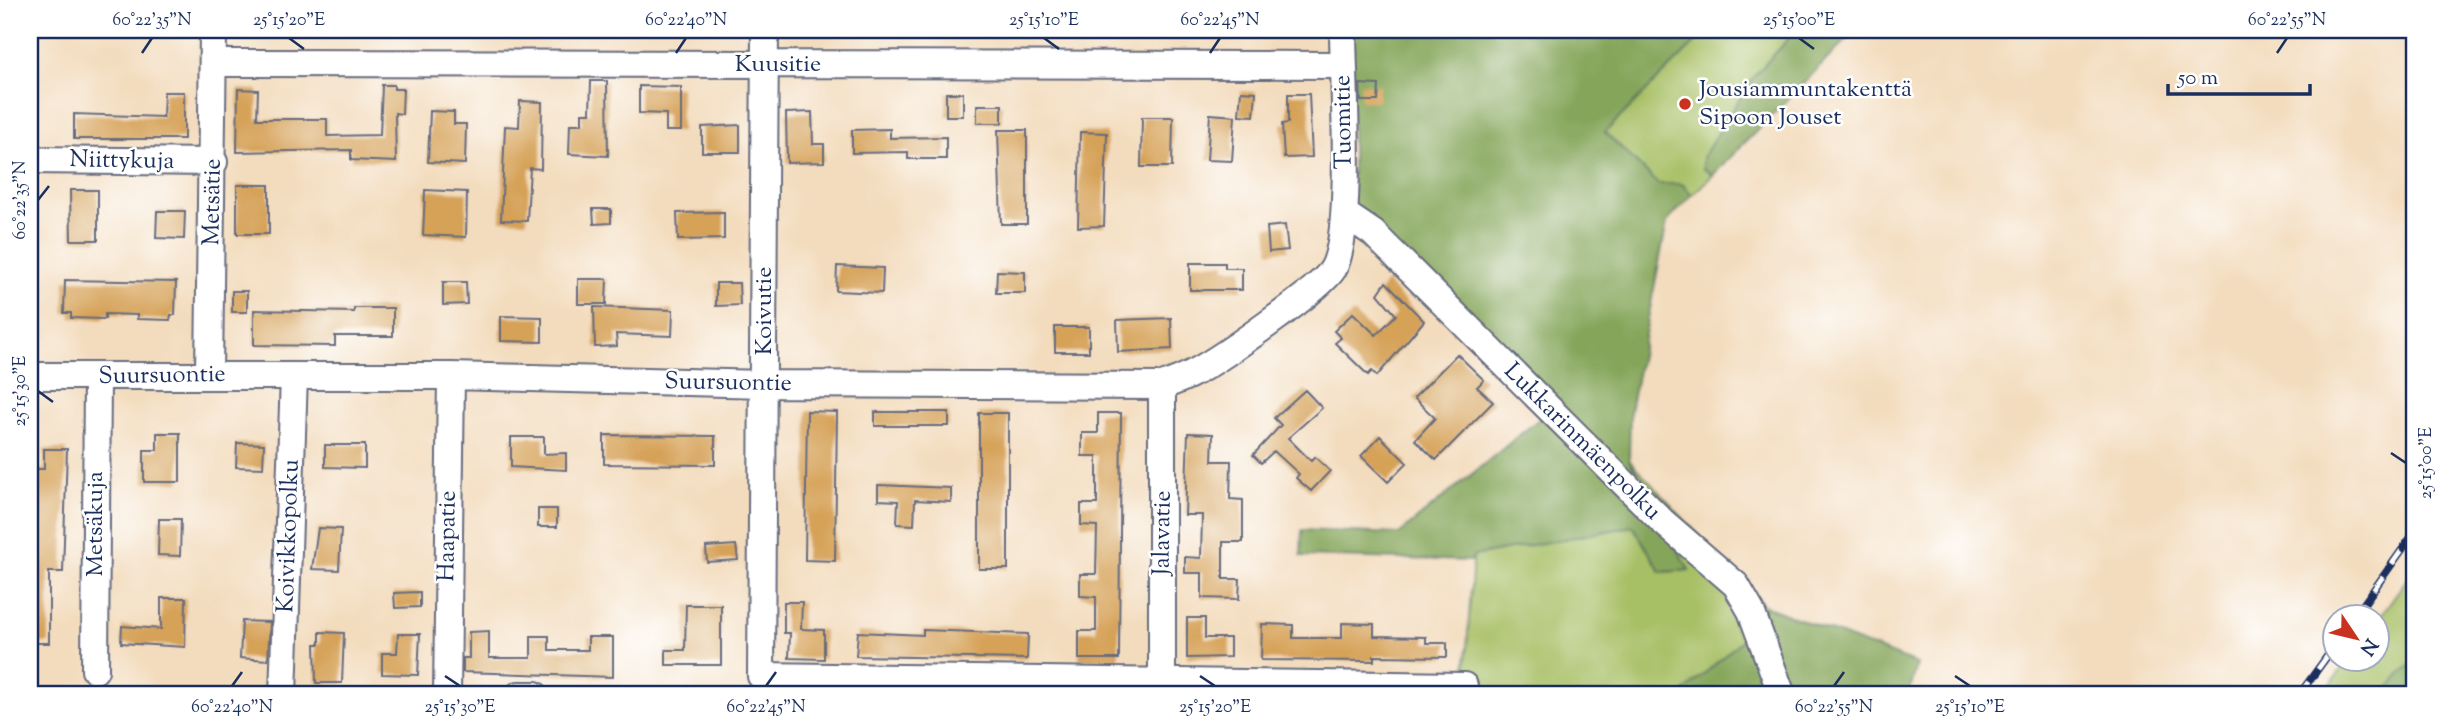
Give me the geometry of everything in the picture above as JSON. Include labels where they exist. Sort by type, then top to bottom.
[{"type":"street","name":"Metsätie","points":[[209,375],[214,162],[213,30]]},
{"type":"street","name":"Koivutie","points":[[765,30],[765,384],[761,676],[1045,682],[1162,680]]},
{"type":"street","name":"Tuomitie","points":[[1343,30],[1345,214]]},
{"type":"street","name":"Kuusitie","points":[[213,63],[1343,65]]},
{"type":"street","name":"Niittykuja","points":[[30,160],[214,162]]},
{"type":"street","name":"Suursuontie","points":[[30,376],[451,376],[765,384],[1162,386],[1196,372],[1318,284],[1335,262],[1345,214]]},
{"type":"street","name":"Lukkarinmäenpolku","points":[[1345,214],[1373,233],[1662,521],[1736,585],[1751,611],[1782,695]]},
{"type":"street","name":"Koivikkopolku","points":[[283,695],[294,376]]},
{"type":"street","name":"Haapatie","points":[[447,695],[451,376]]},
{"type":"street","name":"Metsäkuja","points":[[95,670],[97,377]]},
{"type":"street","name":"Jalavatie","points":[[1162,386],[1162,680]]},
{"type":"street","points":[[1162,680],[1464,686]]},
{"type":"street","points":[[519,695],[535,695]]},
{"type":"green space","points":[[1352,30],[1708,30],[1605,132],[1658,184],[1682,184],[1692,195],[1667,222],[1630,411],[1629,460],[1689,570],[1661,572],[1633,526],[1473,556],[1472,561],[1301,556],[1302,530],[1399,534],[1550,410],[1352,216]]},
{"type":"green space","name":"Jousiammuntakenttä Sipoon Jouset","points":[[1708,30],[1797,30],[1754,76],[1703,168],[1713,175],[1692,195],[1682,184],[1658,184],[1605,132]]},
{"type":"green space","points":[[1797,30],[1856,30],[1713,175],[1703,168],[1703,157],[1754,76]]},
{"type":"green space","points":[[1629,460],[1765,606],[1747,635],[1758,695],[1464,695],[1473,556],[1633,526],[1661,572],[1689,570]]},
{"type":"green space","points":[[2414,569],[2414,695],[2323,695],[2340,672],[2392,672],[2390,602]]},
{"type":"green space","points":[[1765,606],[1917,664],[1909,695],[1681,695],[1747,635]]},
{"type":"green space","points":[[2414,663],[2414,695],[2384,695],[2400,674]]},
{"type":"building","points":[[591,81],[607,81],[608,156],[569,154],[570,124],[582,124],[582,113],[590,113]]},
{"type":"building","points":[[1360,84],[1379,85],[1378,101],[1361,101]]},
{"type":"building","points":[[382,85],[394,85],[394,89],[403,89],[402,114],[395,113],[396,162],[351,160],[351,150],[237,152],[238,89],[258,90],[257,119],[327,119],[327,136],[380,135]]},
{"type":"building","points":[[639,86],[681,87],[681,131],[666,131],[666,114],[639,113]]},
{"type":"building","points":[[1241,91],[1256,92],[1254,116],[1239,115]]},
{"type":"building","points":[[164,92],[184,92],[184,139],[74,139],[74,114],[163,117]]},
{"type":"building","points":[[946,93],[963,93],[963,116],[946,116]]},
{"type":"building","points":[[1288,94],[1309,94],[1312,157],[1284,158],[1282,124],[1288,123]]},
{"type":"building","points":[[520,101],[542,102],[541,169],[530,168],[527,221],[501,220],[505,126],[519,127]]},
{"type":"building","points":[[977,105],[1002,105],[1002,123],[977,123]]},
{"type":"building","points":[[430,111],[454,112],[454,124],[466,124],[465,164],[428,162]]},
{"type":"building","points":[[812,112],[813,144],[824,144],[824,162],[787,163],[786,113]]},
{"type":"building","points":[[1210,114],[1235,116],[1232,161],[1207,160]]},
{"type":"building","points":[[1142,117],[1173,117],[1172,167],[1141,167]]},
{"type":"building","points":[[740,125],[740,152],[702,152],[702,127]]},
{"type":"building","points":[[890,129],[890,138],[946,137],[946,159],[908,159],[908,152],[852,153],[852,130]]},
{"type":"building","points":[[998,130],[1027,130],[1027,224],[1001,224]]},
{"type":"building","points":[[1080,132],[1107,133],[1104,226],[1078,227]]},
{"type":"building","points":[[237,185],[269,185],[269,234],[237,234]]},
{"type":"building","points":[[70,190],[98,190],[98,240],[71,240]]},
{"type":"building","points":[[425,190],[467,192],[466,237],[423,235]]},
{"type":"building","points":[[593,209],[611,209],[611,223],[594,224]]},
{"type":"building","points":[[157,211],[185,211],[184,239],[156,238]]},
{"type":"building","points":[[724,212],[724,239],[678,240],[677,213]]},
{"type":"building","points":[[1285,225],[1288,250],[1269,252],[1267,227]]},
{"type":"building","points":[[1190,263],[1225,263],[1225,268],[1242,268],[1242,290],[1190,290]]},
{"type":"building","points":[[837,266],[883,268],[882,293],[836,291]]},
{"type":"building","points":[[997,271],[1025,272],[1025,293],[996,293]]},
{"type":"building","points":[[578,279],[607,279],[606,304],[578,304]]},
{"type":"building","points":[[65,280],[176,282],[175,315],[171,315],[170,320],[105,314],[105,319],[71,318],[71,313],[64,313]]},
{"type":"building","points":[[443,282],[466,282],[467,304],[443,305]]},
{"type":"building","points":[[1386,282],[1424,321],[1377,376],[1372,371],[1368,375],[1335,343],[1341,338],[1334,331],[1353,313],[1376,335],[1396,315],[1378,294]]},
{"type":"building","points":[[716,283],[739,283],[740,305],[716,306]]},
{"type":"building","points":[[232,291],[247,291],[247,312],[232,312]]},
{"type":"building","points":[[594,307],[673,310],[672,336],[616,334],[617,346],[595,347]]},
{"type":"building","points":[[354,308],[393,308],[393,336],[335,336],[335,346],[254,345],[254,310],[354,312]]},
{"type":"building","points":[[501,316],[542,317],[542,342],[501,341]]},
{"type":"building","points":[[1171,318],[1172,349],[1118,352],[1117,320]]},
{"type":"building","points":[[1055,327],[1089,327],[1089,352],[1055,352]]},
{"type":"building","points":[[1457,354],[1484,380],[1477,387],[1493,402],[1436,460],[1415,440],[1435,418],[1414,398]]},
{"type":"building","points":[[1305,390],[1322,408],[1288,438],[1311,461],[1315,457],[1330,471],[1311,491],[1296,478],[1299,474],[1274,451],[1261,463],[1253,455],[1281,425],[1274,418]]},
{"type":"building","points":[[807,411],[837,412],[835,561],[805,560]]},
{"type":"building","points":[[875,412],[949,412],[949,426],[875,426]]},
{"type":"building","points":[[979,413],[1008,413],[1008,569],[979,569]]},
{"type":"building","points":[[1098,413],[1121,413],[1119,659],[1079,659],[1079,631],[1096,631],[1096,597],[1080,596],[1080,574],[1096,574],[1097,526],[1081,525],[1081,504],[1097,504],[1097,456],[1082,456],[1082,433],[1098,433]]},
{"type":"building","points":[[157,433],[180,433],[180,482],[144,482],[144,450],[157,450]]},
{"type":"building","points":[[1188,433],[1213,434],[1212,461],[1231,461],[1230,499],[1243,500],[1243,542],[1223,542],[1223,579],[1240,579],[1239,599],[1202,598],[1202,573],[1185,573],[1185,557],[1201,558],[1202,515],[1185,515]]},
{"type":"building","points":[[604,435],[715,436],[715,465],[604,464]]},
{"type":"building","points":[[1380,436],[1407,463],[1388,482],[1361,456]]},
{"type":"building","points":[[511,437],[544,437],[544,454],[566,453],[566,470],[511,467]]},
{"type":"building","points":[[237,443],[264,444],[263,468],[236,467]]},
{"type":"building","points":[[325,445],[365,445],[365,468],[325,467]]},
{"type":"building","points":[[44,449],[67,449],[63,572],[49,572],[49,643],[30,643],[33,493],[30,493],[30,469],[44,469]]},
{"type":"building","points":[[878,485],[951,488],[951,502],[915,500],[914,525],[897,524],[898,501],[878,500]]},
{"type":"building","points":[[538,509],[557,509],[557,527],[538,527]]},
{"type":"building","points":[[159,519],[181,519],[180,556],[158,555]]},
{"type":"building","points":[[318,528],[341,529],[339,570],[312,569]]},
{"type":"building","points":[[736,545],[738,560],[707,562],[706,547]]},
{"type":"building","points":[[420,592],[420,607],[395,608],[394,593]]},
{"type":"building","points":[[161,598],[186,598],[185,647],[121,643],[122,626],[161,629]]},
{"type":"building","points":[[784,602],[802,602],[801,629],[824,630],[824,659],[789,658],[790,633],[784,633]]},
{"type":"building","points":[[686,605],[721,605],[721,665],[666,665],[666,650],[685,650]]},
{"type":"building","points":[[1187,618],[1205,618],[1205,638],[1230,638],[1230,657],[1187,658]]},
{"type":"building","points":[[242,621],[270,622],[268,660],[240,658]]},
{"type":"building","points":[[1342,623],[1374,624],[1374,636],[1426,637],[1426,643],[1447,643],[1447,657],[1374,656],[1374,661],[1261,660],[1262,624],[1293,625],[1293,638],[1342,638]]},
{"type":"building","points":[[923,630],[1028,634],[1027,659],[856,656],[858,632],[923,635]]},
{"type":"building","points":[[489,631],[489,658],[531,658],[531,636],[549,636],[549,650],[588,650],[588,637],[613,637],[613,677],[463,672],[463,658],[469,658],[469,632]]},
{"type":"building","points":[[320,632],[344,633],[342,683],[316,683],[315,644],[320,644]]},
{"type":"building","points":[[398,634],[420,634],[418,675],[382,674],[382,653],[397,653]]},
{"type":"railway","points":[[2365,602],[2414,533]]},
{"type":"railway","points":[[2299,695],[2322,663]]},
{"type":"place","name":"Jousiammuntakenttä Sipoon Jouset","points":[[1685,104]]}]
